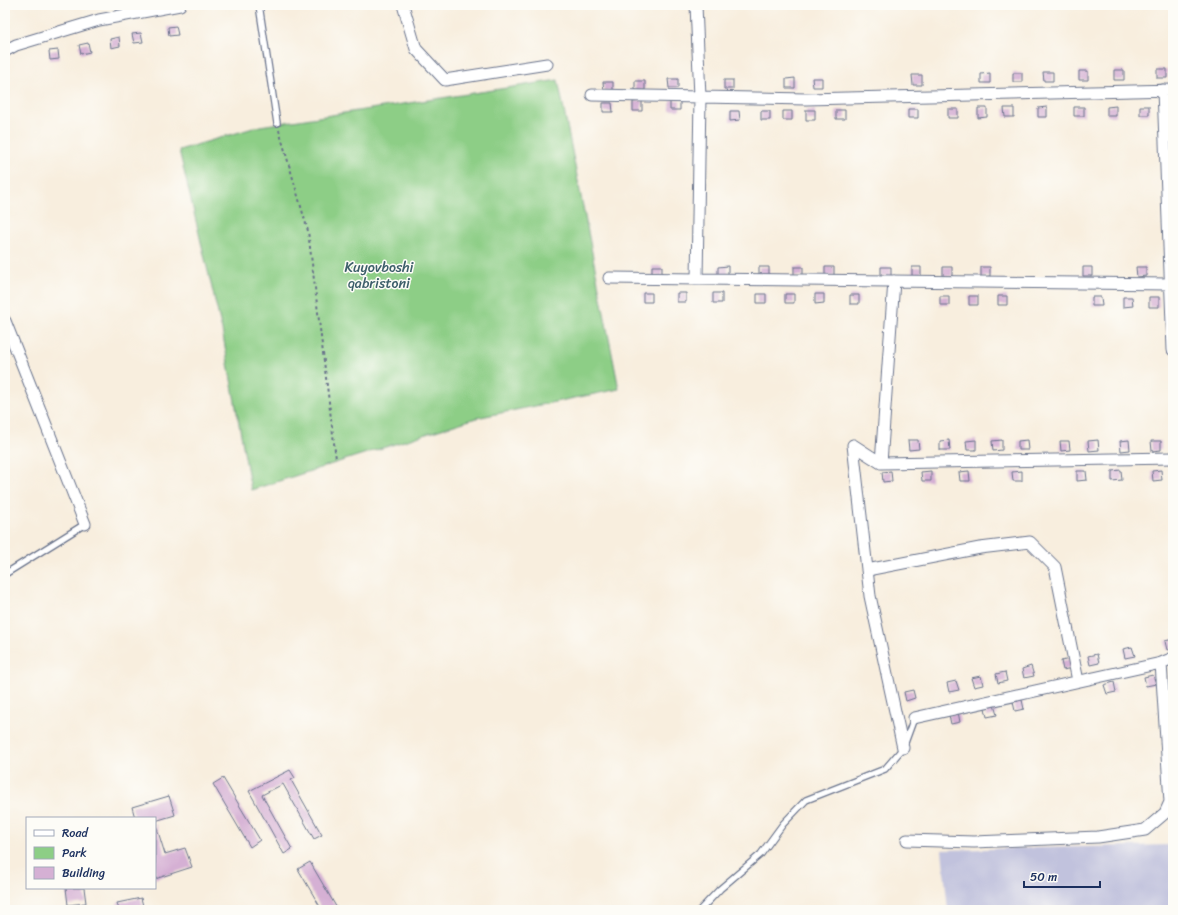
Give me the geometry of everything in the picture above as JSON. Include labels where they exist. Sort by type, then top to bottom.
[{"type":"street","points":[[5,51],[16,45],[99,20],[180,5]]},
{"type":"street","points":[[402,5],[416,49],[445,80],[547,64]]},
{"type":"street","points":[[696,5],[700,97],[697,279]]},
{"type":"street","points":[[592,95],[806,99],[1168,90],[1170,284],[1173,350]]},
{"type":"street","points":[[609,278],[1170,284]]},
{"type":"street","points":[[881,463],[894,281]]},
{"type":"street","points":[[5,321],[85,524]]},
{"type":"street","points":[[903,748],[870,596],[853,445],[881,463],[1173,458]]},
{"type":"street","points":[[867,570],[980,548],[1030,542],[1055,567],[1078,681]]},
{"type":"street","points":[[914,718],[1161,663],[1173,658]]},
{"type":"street","points":[[907,840],[990,842],[1098,837],[1145,830],[1166,813],[1170,802],[1161,663]]},
{"type":"lane","points":[[259,5],[277,123]]},
{"type":"lane","points":[[5,574],[85,524]]},
{"type":"lane","points":[[700,910],[720,889],[761,854],[783,824],[806,800],[885,769],[903,748],[914,718]]},
{"type":"path","points":[[277,123],[308,231],[336,459]]},
{"type":"shaded area","points":[[1173,845],[1173,910],[948,910],[942,850]]},
{"type":"green space","name":"Kuyovboshi qabristoni","points":[[558,80],[619,389],[476,418],[251,490],[222,330],[179,150],[260,126]]},
{"type":"building","points":[[176,26],[178,35],[169,36],[168,27]]},
{"type":"building","points":[[141,33],[143,42],[134,43],[132,34]]},
{"type":"building","points":[[119,37],[120,46],[111,48],[110,39]]},
{"type":"building","points":[[88,43],[90,52],[81,54],[79,45]]},
{"type":"building","points":[[58,50],[59,59],[50,60],[49,51]]},
{"type":"building","points":[[1157,69],[1167,69],[1167,78],[1157,78]]},
{"type":"building","points":[[1114,70],[1124,70],[1124,80],[1114,80]]},
{"type":"building","points":[[1079,71],[1088,71],[1088,80],[1079,80]]},
{"type":"building","points":[[1043,72],[1053,72],[1053,81],[1044,81]]},
{"type":"building","points":[[990,73],[990,83],[981,83],[981,74]]},
{"type":"building","points":[[1013,73],[1022,73],[1022,82],[1013,82]]},
{"type":"building","points":[[912,75],[922,75],[922,85],[913,85]]},
{"type":"building","points":[[795,78],[795,88],[786,88],[786,79]]},
{"type":"building","points":[[812,78],[822,78],[822,87],[813,87]]},
{"type":"building","points":[[668,79],[678,79],[678,88],[669,88]]},
{"type":"building","points":[[724,80],[733,80],[733,89],[724,89]]},
{"type":"building","points":[[635,81],[645,81],[645,90],[635,90]]},
{"type":"building","points":[[603,82],[613,82],[613,91],[604,91]]},
{"type":"building","points":[[670,100],[680,100],[680,110],[670,110]]},
{"type":"building","points":[[642,101],[642,111],[633,111],[633,102]]},
{"type":"building","points":[[603,103],[612,103],[613,112],[603,112]]},
{"type":"building","points":[[1116,106],[1116,116],[1107,116],[1107,107]]},
{"type":"building","points":[[1140,106],[1149,106],[1149,115],[1140,115]]},
{"type":"building","points":[[1047,107],[1047,117],[1038,117],[1038,108]]},
{"type":"building","points":[[1074,107],[1084,107],[1084,116],[1074,116]]},
{"type":"building","points":[[978,108],[987,108],[987,117],[978,118]]},
{"type":"building","points":[[1004,108],[1014,108],[1014,117],[1005,117]]},
{"type":"building","points":[[908,109],[918,109],[918,118],[908,118]]},
{"type":"building","points":[[948,109],[958,109],[958,118],[948,118]]},
{"type":"building","points":[[806,110],[815,110],[815,120],[806,120]]},
{"type":"building","points":[[836,110],[845,110],[845,119],[836,119]]},
{"type":"building","points":[[730,111],[739,111],[740,120],[730,121]]},
{"type":"building","points":[[761,111],[770,111],[770,120],[761,120]]},
{"type":"building","points":[[783,111],[792,111],[792,120],[783,120]]},
{"type":"building","points":[[652,266],[662,266],[662,276],[652,276]]},
{"type":"building","points":[[728,266],[728,276],[718,276],[718,267]]},
{"type":"building","points":[[759,267],[769,267],[769,276],[759,276]]},
{"type":"building","points":[[794,267],[803,267],[803,276],[794,276]]},
{"type":"building","points":[[825,267],[834,267],[834,276],[825,276]]},
{"type":"building","points":[[881,267],[891,267],[891,276],[881,276]]},
{"type":"building","points":[[912,267],[921,267],[921,276],[912,276]]},
{"type":"building","points":[[943,267],[952,267],[952,276],[943,276]]},
{"type":"building","points":[[981,267],[990,267],[990,276],[981,277]]},
{"type":"building","points":[[1083,267],[1092,267],[1092,276],[1083,276]]},
{"type":"building","points":[[1136,267],[1146,267],[1146,276],[1137,277]]},
{"type":"building","points":[[643,293],[652,293],[652,302],[643,302]]},
{"type":"building","points":[[677,293],[686,293],[686,302],[677,302]]},
{"type":"building","points":[[713,293],[722,293],[722,303],[713,303]]},
{"type":"building","points":[[757,294],[766,294],[766,303],[757,303]]},
{"type":"building","points":[[785,294],[794,294],[794,303],[785,303]]},
{"type":"building","points":[[815,294],[824,294],[824,303],[815,304]]},
{"type":"building","points":[[850,295],[859,295],[859,304],[850,304]]},
{"type":"building","points":[[940,296],[949,296],[949,305],[940,305]]},
{"type":"building","points":[[969,296],[978,296],[978,305],[969,305]]},
{"type":"building","points":[[998,296],[1007,296],[1007,305],[998,305]]},
{"type":"building","points":[[1092,297],[1101,297],[1102,306],[1092,306]]},
{"type":"building","points":[[1123,297],[1132,297],[1133,306],[1123,307]]},
{"type":"building","points":[[1149,297],[1159,297],[1159,307],[1149,307]]},
{"type":"building","points":[[908,440],[918,440],[919,449],[909,450]]},
{"type":"building","points":[[949,440],[950,450],[940,450],[940,441]]},
{"type":"building","points":[[976,440],[976,450],[967,450],[966,441]]},
{"type":"building","points":[[1002,440],[1002,450],[993,451],[992,441]]},
{"type":"building","points":[[1027,440],[1028,450],[1018,450],[1018,441]]},
{"type":"building","points":[[1098,440],[1099,450],[1089,451],[1088,441]]},
{"type":"building","points":[[1129,440],[1130,450],[1121,451],[1120,441]]},
{"type":"building","points":[[1060,441],[1069,441],[1070,450],[1061,451]]},
{"type":"building","points":[[1151,441],[1161,441],[1161,450],[1152,451]]},
{"type":"building","points":[[1121,470],[1122,480],[1112,481],[1112,471]]},
{"type":"building","points":[[1161,470],[1162,480],[1153,481],[1152,471]]},
{"type":"building","points":[[891,471],[892,481],[883,482],[882,472]]},
{"type":"building","points":[[931,471],[931,481],[922,481],[921,472]]},
{"type":"building","points":[[969,471],[970,481],[960,481],[959,472]]},
{"type":"building","points":[[1022,471],[1022,481],[1013,481],[1012,472]]},
{"type":"building","points":[[1077,471],[1086,471],[1087,480],[1077,481]]},
{"type":"building","points":[[1173,639],[1173,649],[1167,650],[1165,641]]},
{"type":"building","points":[[1132,647],[1135,656],[1125,658],[1123,649]]},
{"type":"building","points":[[1097,654],[1099,663],[1090,665],[1088,656]]},
{"type":"building","points":[[1070,659],[1072,668],[1063,670],[1061,661]]},
{"type":"building","points":[[1031,666],[1034,676],[1024,678],[1022,669]]},
{"type":"building","points":[[1005,672],[1007,681],[998,683],[996,674]]},
{"type":"building","points":[[1153,675],[1156,684],[1146,686],[1144,677]]},
{"type":"building","points":[[981,676],[983,685],[974,687],[971,678]]},
{"type":"building","points":[[956,681],[959,690],[949,692],[947,683]]},
{"type":"building","points":[[1114,682],[1116,692],[1107,694],[1104,685]]},
{"type":"building","points":[[913,690],[915,698],[906,701],[904,692]]},
{"type":"building","points":[[1022,700],[1024,709],[1015,711],[1013,702]]},
{"type":"building","points":[[994,705],[997,715],[987,717],[985,708]]},
{"type":"building","points":[[958,712],[960,722],[951,724],[949,715]]},
{"type":"building","points":[[290,770],[295,778],[291,780],[322,835],[314,839],[283,784],[262,795],[292,849],[284,854],[249,791]]},
{"type":"building","points":[[223,778],[260,840],[250,847],[213,784]]},
{"type":"building","points":[[169,796],[175,815],[156,821],[156,817],[135,817],[132,807]]},
{"type":"building","points":[[156,825],[165,854],[185,848],[192,867],[156,879]]},
{"type":"building","points":[[310,862],[338,910],[322,910],[298,869]]},
{"type":"building","points":[[66,889],[84,889],[86,903],[68,905]]},
{"type":"building","points":[[141,898],[144,910],[119,910],[117,903]]}]
